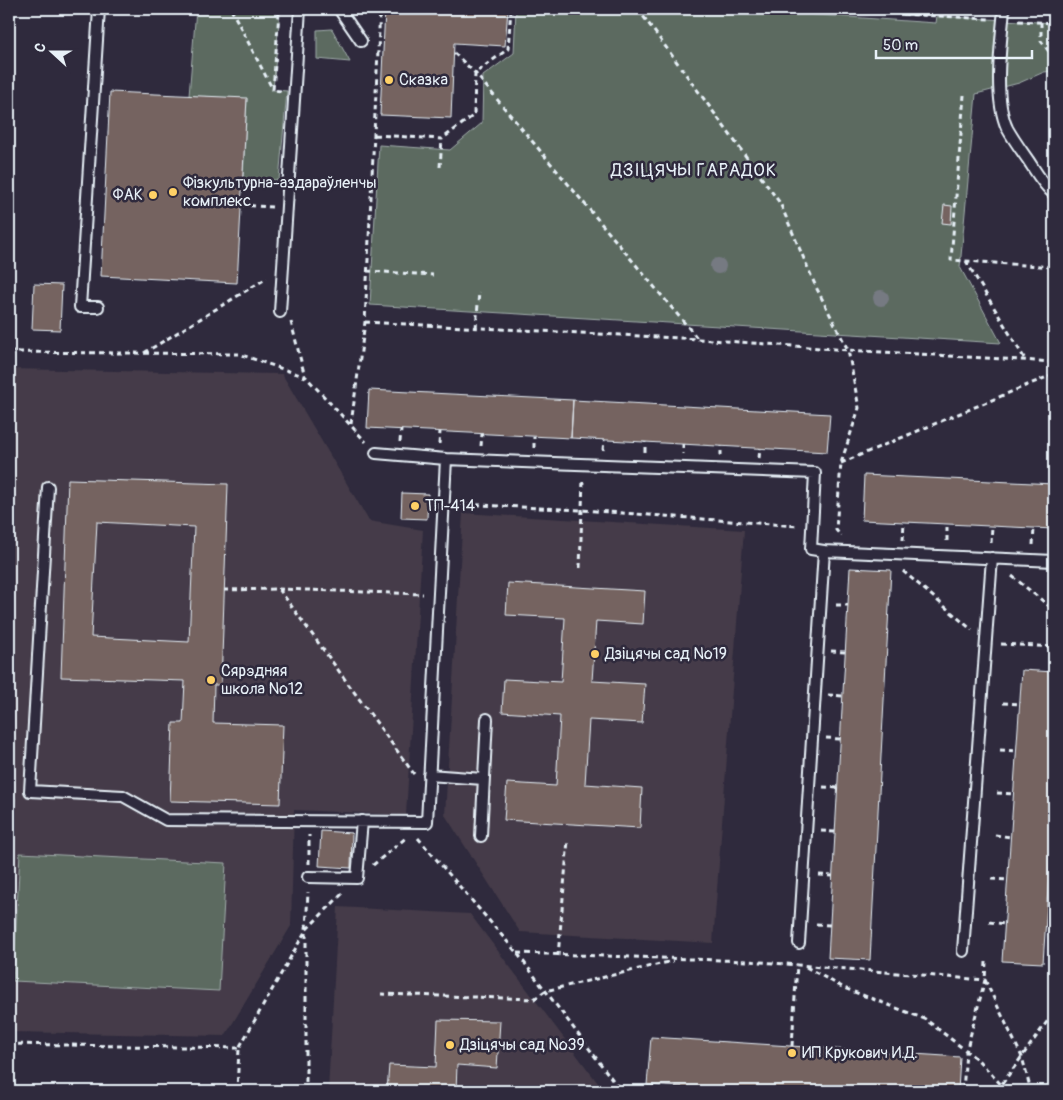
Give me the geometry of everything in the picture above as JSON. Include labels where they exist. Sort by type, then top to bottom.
[{"type":"lane","points":[[98,307],[80,307],[99,9]]},
{"type":"lane","points":[[280,312],[300,9]]},
{"type":"lane","points":[[339,9],[361,41]]},
{"type":"lane","points":[[1004,9],[999,95],[1004,118],[1008,129],[1023,153],[1044,184],[1054,194]]},
{"type":"lane","points":[[376,453],[446,459],[815,472],[811,549],[1054,561]]},
{"type":"lane","points":[[48,487],[30,791],[123,796],[166,820],[427,822],[446,459]]},
{"type":"lane","points":[[799,943],[824,550]]},
{"type":"lane","points":[[963,951],[992,558]]},
{"type":"lane","points":[[481,836],[487,718]]},
{"type":"lane","points":[[429,776],[483,779]]},
{"type":"lane","points":[[308,877],[357,878],[362,821]]},
{"type":"path","points":[[231,9],[273,90]]},
{"type":"path","points":[[350,424],[365,322],[380,9]]},
{"type":"path","points":[[475,73],[508,49],[511,9]]},
{"type":"path","points":[[638,9],[780,203],[816,287],[848,350],[859,408],[841,463],[836,530]]},
{"type":"path","points":[[822,9],[1054,23]]},
{"type":"path","points":[[1041,22],[1041,41],[1054,58]]},
{"type":"path","points":[[454,53],[475,73],[698,340]]},
{"type":"path","points":[[375,135],[442,139],[474,115],[475,73]]},
{"type":"path","points":[[964,95],[951,260],[1054,268]]},
{"type":"path","points":[[440,167],[442,139]]},
{"type":"path","points":[[241,205],[277,208]]},
{"type":"path","points":[[966,261],[1026,361]]},
{"type":"path","points":[[367,271],[433,275]]},
{"type":"path","points":[[144,353],[272,275],[281,291]]},
{"type":"path","points":[[476,328],[479,292]]},
{"type":"path","points":[[291,321],[306,378]]},
{"type":"path","points":[[365,322],[1054,362]]},
{"type":"path","points":[[9,352],[240,354],[306,378],[376,453]]},
{"type":"path","points":[[841,463],[1054,374]]},
{"type":"path","points":[[400,445],[401,430]]},
{"type":"path","points":[[439,446],[440,432]]},
{"type":"path","points":[[481,448],[482,434]]},
{"type":"path","points":[[534,437],[534,451]]},
{"type":"path","points":[[603,454],[604,440]]},
{"type":"path","points":[[645,442],[645,456]]},
{"type":"path","points":[[580,568],[584,464]]},
{"type":"path","points":[[444,503],[582,510],[836,530],[843,538]]},
{"type":"path","points":[[904,522],[904,540]]},
{"type":"path","points":[[947,524],[947,542]]},
{"type":"path","points":[[991,544],[992,526]]},
{"type":"path","points":[[1034,528],[1034,545]]},
{"type":"path","points":[[885,554],[986,643],[1054,647]]},
{"type":"path","points":[[1010,574],[1054,610]]},
{"type":"path","points":[[278,589],[416,776]]},
{"type":"path","points":[[224,590],[278,589],[427,594]]},
{"type":"path","points":[[1003,703],[1020,704]]},
{"type":"path","points":[[819,738],[840,739]]},
{"type":"path","points":[[1000,750],[1017,751]]},
{"type":"path","points":[[816,786],[838,788]]},
{"type":"path","points":[[997,793],[1014,794]]},
{"type":"path","points":[[306,1091],[306,930],[309,821]]},
{"type":"path","points":[[812,831],[836,832]]},
{"type":"path","points":[[237,1091],[239,1048],[306,930],[357,878],[413,832],[516,953],[621,1091]]},
{"type":"path","points":[[995,835],[1011,837]]},
{"type":"path","points":[[558,956],[568,840]]},
{"type":"path","points":[[818,875],[833,876]]},
{"type":"path","points":[[991,878],[1008,880]]},
{"type":"path","points":[[989,922],[1005,924]]},
{"type":"path","points":[[814,924],[830,924]]},
{"type":"path","points":[[516,953],[797,964],[984,980]]},
{"type":"path","points":[[381,994],[534,999],[545,991],[678,960]]},
{"type":"path","points":[[962,1091],[966,1052],[984,980],[986,962]]},
{"type":"path","points":[[792,1046],[797,964]]},
{"type":"path","points":[[804,965],[844,988],[925,1019],[978,1060],[1007,1091]]},
{"type":"path","points":[[984,980],[1022,1057],[1031,1091]]},
{"type":"path","points":[[997,1091],[1054,1012]]},
{"type":"path","points":[[9,1044],[239,1048]]},
{"type":"shaded area","name":"Сярэдняя школа №12","points":[[9,369],[282,374],[369,521],[423,530],[406,815],[294,810],[291,926],[225,1036],[9,1032]]},
{"type":"shaded area","name":"Дзіцячы сад №19","points":[[463,513],[744,530],[713,943],[520,932],[445,815]]},
{"type":"shaded area","name":"Дзіцячы сад №39","points":[[338,907],[470,914],[604,1091],[328,1091]]},
{"type":"green space","points":[[196,9],[280,9],[273,90],[287,91],[279,180],[243,179],[247,99],[189,96]]},
{"type":"green space","points":[[516,9],[730,9],[936,23],[937,16],[1054,23],[1054,71],[1044,72],[1019,83],[976,94],[960,267],[1001,343],[370,305],[379,145],[450,150],[482,123],[483,76],[514,53]]},
{"type":"green space","points":[[332,29],[350,62],[317,59],[317,30]]},
{"type":"green space","points":[[9,778],[15,799],[9,876]]},
{"type":"green space","points":[[20,853],[226,863],[219,991],[13,981]]},
{"type":"building","points":[[385,9],[508,9],[505,46],[454,43],[451,118],[380,115]]},
{"type":"building","name":"Фізкультурна-аздараўленчы комплекс","points":[[110,92],[247,98],[237,283],[101,276]]},
{"type":"building","points":[[944,205],[952,206],[951,224],[942,223]]},
{"type":"building","points":[[34,284],[62,285],[60,330],[32,329]]},
{"type":"building","points":[[369,390],[573,400],[571,438],[367,428]]},
{"type":"building","points":[[573,400],[830,414],[827,452],[571,438]]},
{"type":"building","points":[[864,475],[1054,484],[1054,529],[862,520]]},
{"type":"building","points":[[68,479],[228,484],[221,685],[214,685],[213,723],[283,725],[280,804],[170,801],[173,723],[183,723],[185,681],[61,677]],"holes":[[[97,522],[194,527],[189,642],[91,637]]]},
{"type":"building","name":"ТП-414","points":[[402,493],[428,494],[427,519],[401,518]]},
{"type":"building","points":[[850,568],[891,570],[870,960],[828,958]]},
{"type":"building","points":[[508,583],[645,591],[643,624],[596,621],[592,681],[645,684],[642,723],[589,720],[585,784],[642,788],[640,828],[504,820],[507,783],[556,786],[560,716],[502,712],[504,679],[561,682],[565,618],[506,615]]},
{"type":"building","points":[[1022,670],[1054,672],[1054,799],[1043,963],[1002,961]]},
{"type":"building","points":[[321,831],[352,833],[351,868],[319,866]]},
{"type":"building","points":[[438,1020],[500,1021],[497,1068],[457,1065],[456,1091],[387,1091],[389,1065],[436,1067]]},
{"type":"building","points":[[651,1037],[960,1057],[958,1091],[738,1091],[698,1088],[698,1091],[681,1091],[682,1087],[647,1085]]},
{"type":"building","points":[[9,1088],[67,1091],[9,1091]]},
{"type":"place","name":"Сказка","points":[[389,80]]},
{"type":"place","name":"Фізкультурна-аздараўленчы комплекс","points":[[173,192]]},
{"type":"place","name":"ФАК","points":[[153,195]]},
{"type":"place","name":"ТП-414","points":[[415,506]]},
{"type":"place","name":"Дзіцячы сад №19","points":[[595,654]]},
{"type":"place","name":"Сярэдняя школа №12","points":[[211,680]]},
{"type":"place","name":"Дзіцячы сад №39","points":[[450,1045]]},
{"type":"place","name":"ИП Крукович И.Д.","points":[[792,1053]]},
{"type":"district","name":"ДЗІЦЯЧЫ ГАРАДОК","points":[[694,170]]}]
